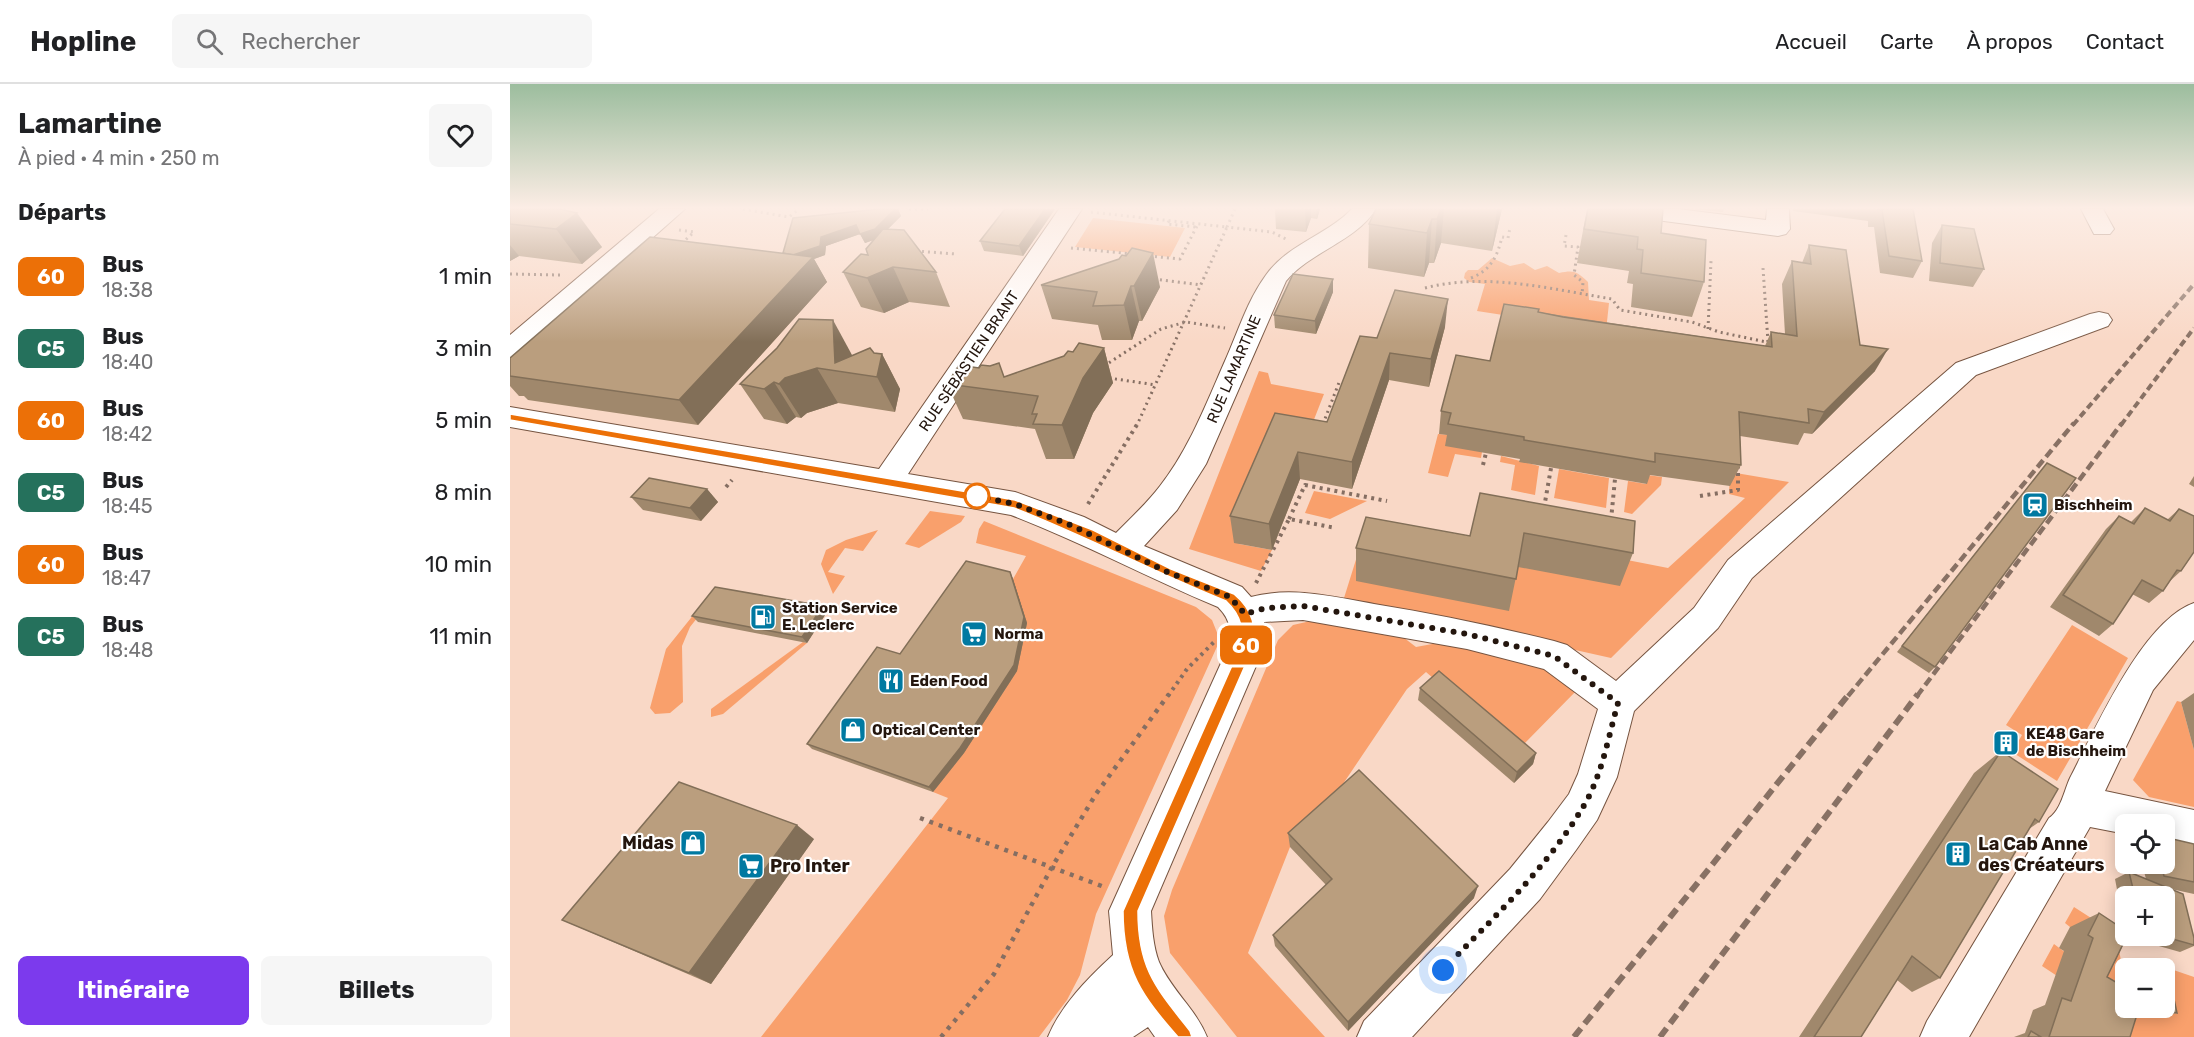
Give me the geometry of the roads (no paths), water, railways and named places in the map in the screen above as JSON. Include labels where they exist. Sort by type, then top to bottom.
[{"type":"street","points":[[510,349],[621,253]]},
{"type":"street","name":"RUE SÉBASTIEN BRANT","points":[[886,483],[1047,253]]},
{"type":"street","name":"RUE LAMARTINE","points":[[1122,548],[1160,509],[1183,477],[1213,420],[1265,297],[1279,274],[1306,253]]},
{"type":"street","points":[[1380,1037],[1525,884],[1583,807],[1598,777],[1618,703],[1706,618],[1740,569],[1966,369],[2099,320]]},
{"type":"street","points":[[510,417],[1015,504],[1122,548],[1167,572],[1230,597],[1240,611],[1249,639],[1130,911],[1130,938],[1144,980],[1184,1037]]},
{"type":"street","points":[[1240,611],[1303,606],[1467,634],[1554,656],[1618,703]]},
{"type":"street","points":[[1943,1037],[2063,832],[2070,827],[2140,679],[2156,657],[2194,617]]},
{"type":"street","points":[[2079,805],[2194,830]]},
{"type":"street","points":[[1071,1037],[1108,990],[1144,980]]},
{"type":"street","points":[[1094,1037],[1144,980]]},
{"type":"railway","points":[[2073,425],[2194,284]]},
{"type":"railway","points":[[2121,425],[2194,328]]},
{"type":"railway","points":[[1848,696],[2074,423]]},
{"type":"railway","points":[[1917,696],[2122,423]]},
{"type":"railway","points":[[1574,1037],[1849,694]]},
{"type":"railway","points":[[1660,1037],[1918,694]]},
{"type":"place","name":"Bischheim","points":[[2035,505]]},
{"type":"place","name":"Station Service E. Leclerc","points":[[763,617]]},
{"type":"place","name":"Norma","points":[[974,634]]},
{"type":"place","name":"Eden Food","points":[[891,681]]},
{"type":"place","name":"Optical Center","points":[[853,730]]},
{"type":"place","name":"KE48 Gare de Bischheim","points":[[2006,743]]},
{"type":"place","name":"Midas","points":[[693,843]]},
{"type":"place","name":"La Cab Anne des Créateurs","points":[[1958,854]]},
{"type":"place","name":"Pro Inter","points":[[751,866]]}]
